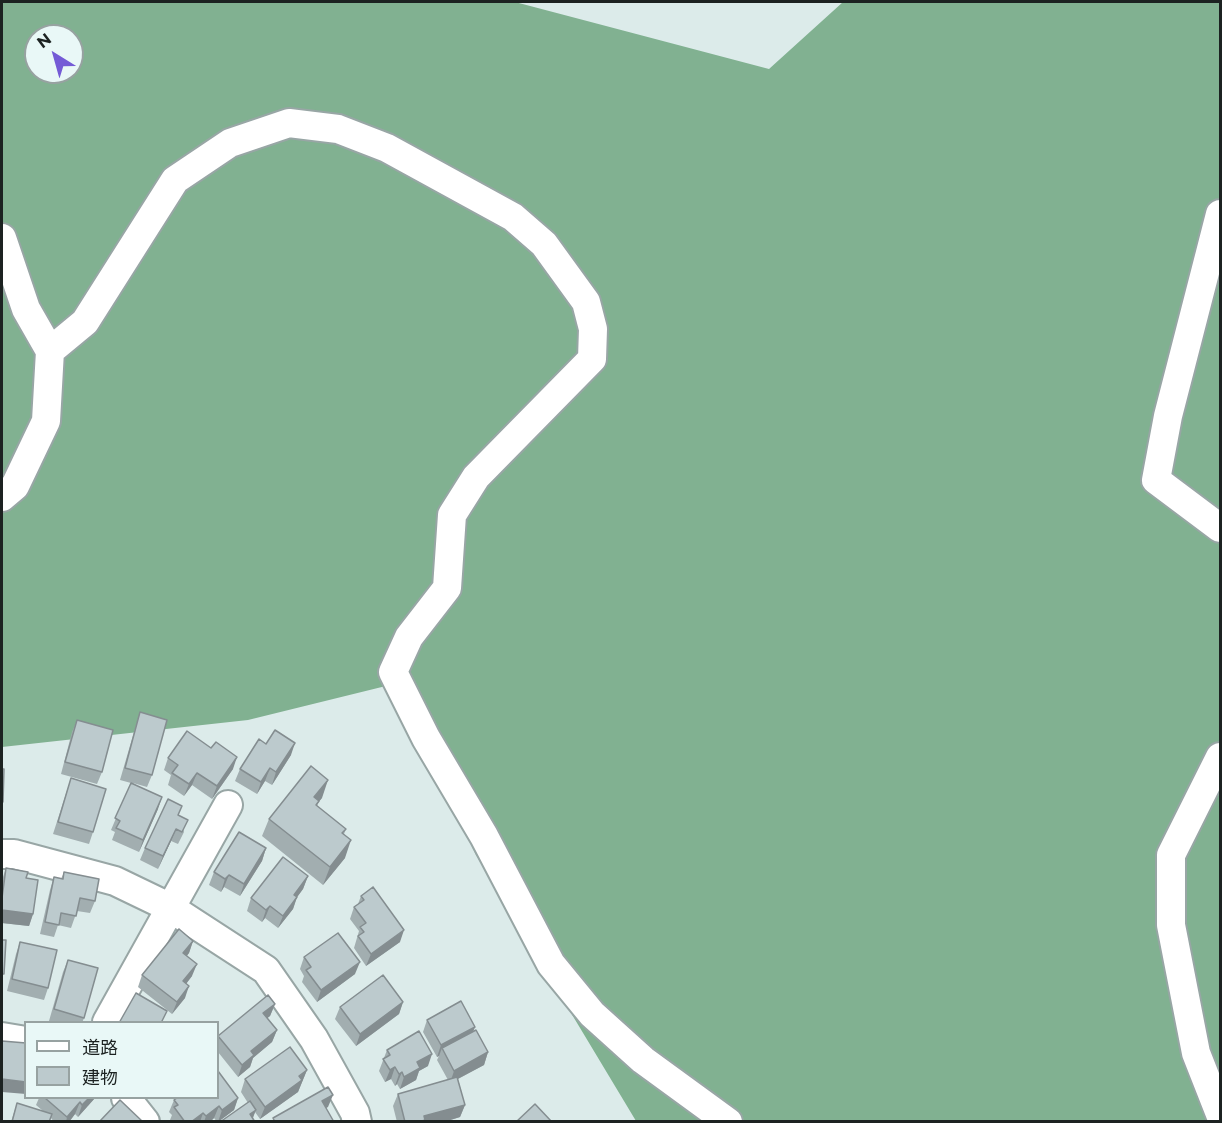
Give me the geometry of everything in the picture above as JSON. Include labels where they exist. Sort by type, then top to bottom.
[{"type":"street","points":[[50,351],[85,322],[175,180],[230,143],[289,123],[338,129],[387,148],[513,217],[544,244],[586,303],[593,330],[592,359],[476,477],[452,515],[447,588],[409,637],[393,672],[426,738],[484,836],[551,964],[592,1014],[643,1060],[728,1122]]},
{"type":"street","points":[[1221,213],[1168,416],[1156,480],[1221,528]]},
{"type":"street","points":[[2,238],[26,309],[50,351],[46,421],[15,486],[2,497]]},
{"type":"street","points":[[1221,757],[1171,855],[1171,925],[1196,1053],[1221,1114]]},
{"type":"street","points":[[108,1021],[169,907],[228,805]]},
{"type":"street","points":[[2,854],[14,854],[115,880],[169,907],[266,970],[314,1038],[355,1113],[357,1122]]},
{"type":"street","points":[[2,1037],[24,1041]]},
{"type":"street","points":[[127,1099],[145,1122]]},
{"type":"green space","points":[[2,2],[515,2],[769,69],[843,2],[1220,2],[1220,1121],[636,1121],[476,855],[394,684],[248,720],[2,747]]},
{"type":"building","points":[[140,712],[167,720],[152,775],[125,768]]},
{"type":"building","points":[[77,720],[113,730],[102,772],[65,762]]},
{"type":"building","points":[[275,730],[295,743],[276,772],[270,768],[261,782],[240,769],[259,739],[266,744]]},
{"type":"building","points":[[187,731],[211,748],[216,742],[237,757],[217,786],[197,773],[189,784],[172,773],[178,765],[168,758]]},
{"type":"building","points":[[311,766],[328,780],[314,797],[319,801],[316,805],[346,829],[342,833],[351,840],[330,867],[269,819]]},
{"type":"building","points":[[2,769],[4,769],[3,802],[2,802]]},
{"type":"building","points":[[71,778],[106,789],[93,832],[58,822]]},
{"type":"building","points":[[131,783],[162,797],[143,840],[116,828],[120,821],[115,818]]},
{"type":"building","points":[[168,799],[182,806],[178,815],[188,820],[182,832],[176,829],[163,856],[145,848]]},
{"type":"building","points":[[239,832],[266,848],[244,884],[229,875],[225,879],[214,872]]},
{"type":"building","points":[[283,857],[308,876],[294,895],[297,897],[283,916],[270,906],[266,910],[251,898]]},
{"type":"building","points":[[6,868],[28,872],[26,878],[38,880],[33,914],[2,910]]},
{"type":"building","points":[[64,872],[99,879],[95,901],[80,898],[76,916],[61,913],[59,925],[45,922],[54,877],[63,879]]},
{"type":"building","points":[[373,887],[404,930],[371,954],[358,936],[364,932],[360,927],[366,923],[354,907],[364,900],[361,896]]},
{"type":"building","points":[[179,929],[193,941],[183,953],[197,964],[183,981],[189,986],[177,1002],[142,975]]},
{"type":"building","points":[[338,933],[360,962],[321,990],[306,970],[311,967],[304,957]]},
{"type":"building","points":[[2,940],[6,940],[4,974],[2,974]]},
{"type":"building","points":[[20,942],[57,950],[48,988],[12,979]]},
{"type":"building","points":[[68,960],[98,968],[84,1018],[54,1009]]},
{"type":"building","points":[[383,975],[403,1002],[360,1034],[340,1007]]},
{"type":"building","points":[[136,993],[167,1011],[162,1021],[120,1021]]},
{"type":"building","points":[[268,995],[275,1004],[263,1013],[277,1030],[251,1051],[254,1055],[242,1065],[219,1035]]},
{"type":"building","points":[[461,1001],[475,1027],[441,1045],[427,1020]]},
{"type":"building","points":[[476,1030],[488,1052],[454,1071],[442,1048]]},
{"type":"building","points":[[419,1031],[432,1054],[417,1062],[420,1068],[404,1077],[402,1072],[399,1074],[395,1067],[390,1070],[383,1059],[390,1055],[387,1050]]},
{"type":"building","points":[[2,1041],[24,1043],[24,1082],[2,1079]]},
{"type":"building","points":[[290,1047],[307,1070],[299,1076],[302,1080],[265,1107],[245,1079]]},
{"type":"building","points":[[219,1072],[238,1098],[222,1110],[219,1106],[206,1116],[203,1113],[191,1122],[185,1122],[174,1107],[178,1105],[174,1100],[219,1099]]},
{"type":"building","points":[[457,1077],[465,1105],[424,1116],[425,1120],[419,1122],[405,1122],[398,1094]]},
{"type":"building","points":[[328,1087],[333,1095],[322,1101],[334,1122],[275,1122],[273,1118]]},
{"type":"building","points":[[46,1099],[88,1099],[82,1105],[80,1102],[67,1117]]},
{"type":"building","points":[[120,1100],[143,1122],[99,1122]]},
{"type":"building","points":[[250,1101],[256,1110],[250,1114],[255,1122],[220,1122]]},
{"type":"building","points":[[17,1103],[52,1114],[49,1122],[12,1122]]},
{"type":"building","points":[[535,1104],[552,1122],[516,1122]]}]
